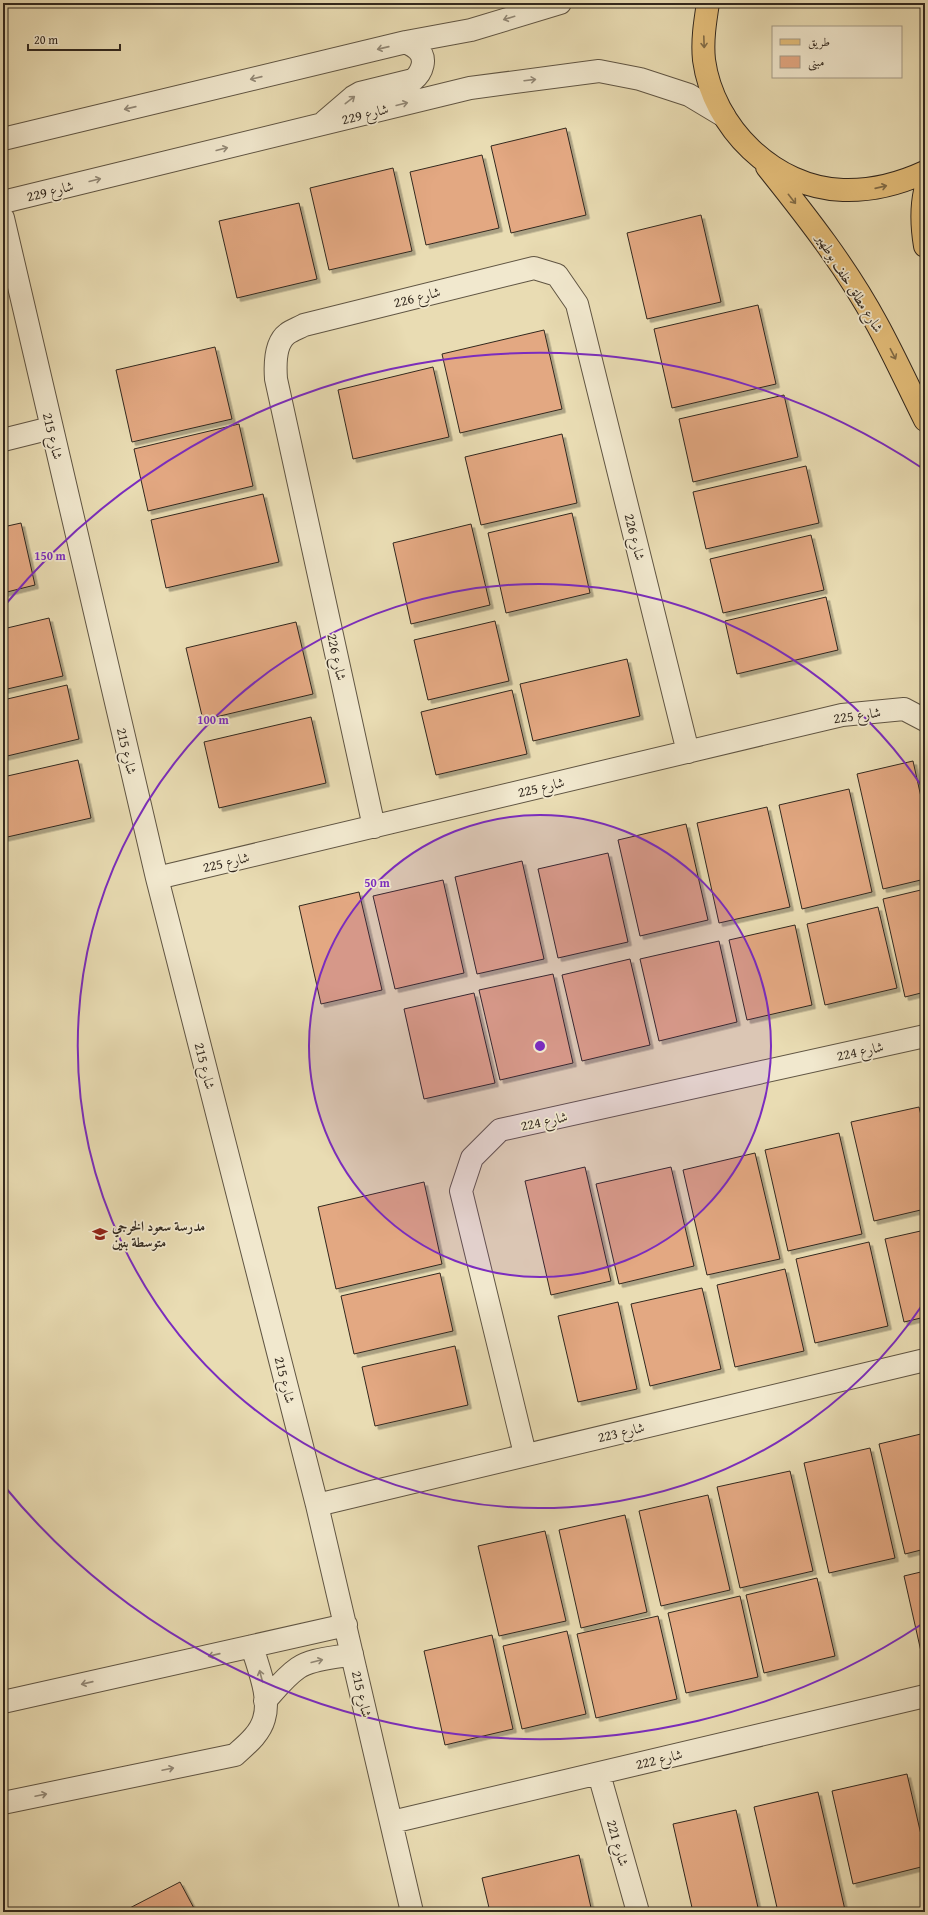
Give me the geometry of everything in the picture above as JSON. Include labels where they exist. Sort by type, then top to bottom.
[{"type":"main road","points":[[708,3],[703,31],[704,60],[712,89],[724,116],[739,138],[759,157],[784,174],[805,182],[842,190],[873,189],[903,183],[925,172]]},
{"type":"main road","name":"شارع مطلق خلف بوطهير","points":[[759,157],[816,229],[847,276],[877,324],[925,420]]},
{"type":"main road","points":[[925,191],[923,201],[922,230],[925,246]]},
{"type":"street","points":[[3,139],[406,42],[471,30],[560,3]]},
{"type":"street","points":[[321,125],[353,97],[360,93],[413,80],[418,76],[422,71],[423,62],[421,55],[418,50],[406,42]]},
{"type":"street","name":"شارع 229","points":[[3,202],[470,88],[599,71],[640,79],[688,95],[724,116]]},
{"type":"street","name":"شارع 215","points":[[3,218],[157,878],[317,1505],[412,1912]]},
{"type":"street","name":"شارع 226","points":[[374,826],[276,379],[276,363],[280,345],[286,334],[304,325],[534,268],[557,275],[577,304],[688,752]]},
{"type":"street","points":[[3,440],[51,428]]},
{"type":"street","name":"شارع 225","points":[[157,878],[842,715],[904,709],[925,720]]},
{"type":"street","name":"شارع 224","points":[[525,1454],[462,1191],[472,1158],[500,1130],[925,1036]]},
{"type":"street","name":"شارع 223","points":[[317,1505],[525,1454],[925,1360]]},
{"type":"street","points":[[3,1702],[346,1625]]},
{"type":"street","points":[[3,1803],[235,1755],[252,1740],[264,1719],[265,1701],[262,1681],[252,1646]]},
{"type":"street","points":[[265,1701],[299,1668],[314,1662],[352,1654]]},
{"type":"street","name":"شارع 222","points":[[392,1822],[925,1696]]},
{"type":"street","name":"شارع 221","points":[[599,1774],[638,1912]]},
{"type":"building","points":[[566,128],[586,215],[511,233],[491,146]]},
{"type":"building","points":[[482,155],[499,228],[426,245],[410,172]]},
{"type":"building","points":[[393,168],[412,251],[329,270],[310,188]]},
{"type":"building","points":[[299,203],[317,279],[237,298],[219,221]]},
{"type":"building","points":[[701,215],[721,302],[647,319],[627,233]]},
{"type":"building","points":[[758,305],[776,384],[672,408],[654,329]]},
{"type":"building","points":[[544,330],[562,409],[460,433],[442,354]]},
{"type":"building","points":[[215,347],[232,419],[132,442],[116,370]]},
{"type":"building","points":[[433,367],[449,437],[353,459],[338,390]]},
{"type":"building","points":[[784,395],[798,457],[693,482],[679,419]]},
{"type":"building","points":[[239,424],[253,486],[148,511],[134,449]]},
{"type":"building","points":[[562,434],[577,503],[481,525],[465,457]]},
{"type":"building","points":[[806,466],[819,523],[706,549],[693,492]]},
{"type":"building","points":[[263,494],[279,562],[166,588],[151,520]]},
{"type":"building","points":[[572,513],[590,593],[506,613],[488,533]]},
{"type":"building","points":[[21,523],[35,585],[3,593],[3,527]]},
{"type":"building","points":[[471,524],[490,605],[411,624],[393,543]]},
{"type":"building","points":[[811,535],[824,590],[723,613],[710,559]]},
{"type":"building","points":[[826,597],[838,650],[737,674],[725,621]]},
{"type":"building","points":[[49,618],[63,676],[3,690],[3,629]]},
{"type":"building","points":[[495,621],[509,681],[428,700],[414,640]]},
{"type":"building","points":[[296,622],[313,694],[203,720],[186,648]]},
{"type":"building","points":[[627,659],[640,716],[533,741],[520,684]]},
{"type":"building","points":[[67,685],[79,739],[3,757],[3,700]]},
{"type":"building","points":[[512,690],[527,754],[436,775],[421,712]]},
{"type":"building","points":[[311,717],[326,783],[219,808],[204,742]]},
{"type":"building","points":[[78,760],[91,818],[3,838],[3,777]]},
{"type":"building","points":[[913,761],[925,815],[925,879],[883,889],[857,774]]},
{"type":"building","points":[[849,789],[872,892],[802,909],[779,805]]},
{"type":"building","points":[[767,807],[790,907],[719,923],[697,823]]},
{"type":"building","points":[[686,824],[708,920],[640,936],[618,840]]},
{"type":"building","points":[[608,853],[628,942],[558,958],[538,869]]},
{"type":"building","points":[[522,861],[544,959],[477,974],[455,877]]},
{"type":"building","points":[[443,880],[464,973],[395,989],[373,896]]},
{"type":"building","points":[[925,889],[925,992],[905,997],[883,899]]},
{"type":"building","points":[[359,892],[382,990],[321,1004],[299,906]]},
{"type":"building","points":[[878,907],[897,988],[825,1005],[807,924]]},
{"type":"building","points":[[795,925],[812,1005],[747,1020],[729,940]]},
{"type":"building","points":[[719,941],[737,1022],[659,1041],[640,959]]},
{"type":"building","points":[[630,959],[650,1045],[582,1061],[562,975]]},
{"type":"building","points":[[553,974],[573,1063],[500,1080],[479,990]]},
{"type":"building","points":[[474,993],[495,1083],[424,1099],[404,1009]]},
{"type":"building","points":[[919,1107],[925,1132],[925,1209],[874,1221],[851,1122]]},
{"type":"building","points":[[839,1133],[862,1234],[788,1251],[765,1150]]},
{"type":"building","points":[[755,1153],[780,1259],[707,1275],[683,1170]]},
{"type":"building","points":[[585,1167],[611,1281],[551,1295],[525,1181]]},
{"type":"building","points":[[671,1167],[694,1266],[619,1284],[596,1184]]},
{"type":"building","points":[[424,1182],[442,1264],[336,1289],[318,1207]]},
{"type":"building","points":[[925,1230],[925,1317],[904,1322],[885,1239]]},
{"type":"building","points":[[869,1242],[888,1326],[815,1343],[796,1259]]},
{"type":"building","points":[[785,1269],[804,1351],[735,1367],[717,1285]]},
{"type":"building","points":[[440,1273],[453,1331],[354,1354],[341,1296]]},
{"type":"building","points":[[702,1288],[721,1369],[650,1386],[631,1304]]},
{"type":"building","points":[[618,1302],[637,1389],[578,1402],[558,1316]]},
{"type":"building","points":[[455,1346],[468,1405],[375,1426],[362,1367]]},
{"type":"building","points":[[925,1433],[925,1549],[905,1554],[879,1444]]},
{"type":"building","points":[[870,1448],[895,1558],[829,1573],[804,1463]]},
{"type":"building","points":[[790,1471],[813,1571],[740,1588],[717,1487]]},
{"type":"building","points":[[708,1495],[730,1590],[661,1606],[639,1511]]},
{"type":"building","points":[[625,1515],[647,1612],[581,1628],[559,1530]]},
{"type":"building","points":[[545,1531],[566,1621],[499,1636],[478,1546]]},
{"type":"building","points":[[925,1571],[925,1655],[922,1656],[904,1576]]},
{"type":"building","points":[[817,1578],[835,1656],[764,1673],[746,1595]]},
{"type":"building","points":[[740,1596],[758,1677],[686,1693],[668,1613]]},
{"type":"building","points":[[658,1616],[677,1699],[596,1718],[577,1634]]},
{"type":"building","points":[[567,1631],[586,1714],[522,1729],[503,1646]]},
{"type":"building","points":[[492,1635],[513,1729],[445,1745],[424,1651]]},
{"type":"building","points":[[907,1774],[925,1852],[925,1866],[853,1884],[832,1791]]},
{"type":"building","points":[[818,1792],[845,1910],[837,1912],[778,1912],[754,1807]]},
{"type":"building","points":[[736,1810],[759,1912],[693,1912],[673,1824]]},
{"type":"building","points":[[579,1855],[592,1912],[490,1912],[482,1878]]},
{"type":"building","points":[[180,1882],[196,1912],[122,1912]]},
{"type":"place","name":"مدرسة سعود الخرجي متوسطة بنين","points":[[100,1234]]}]
